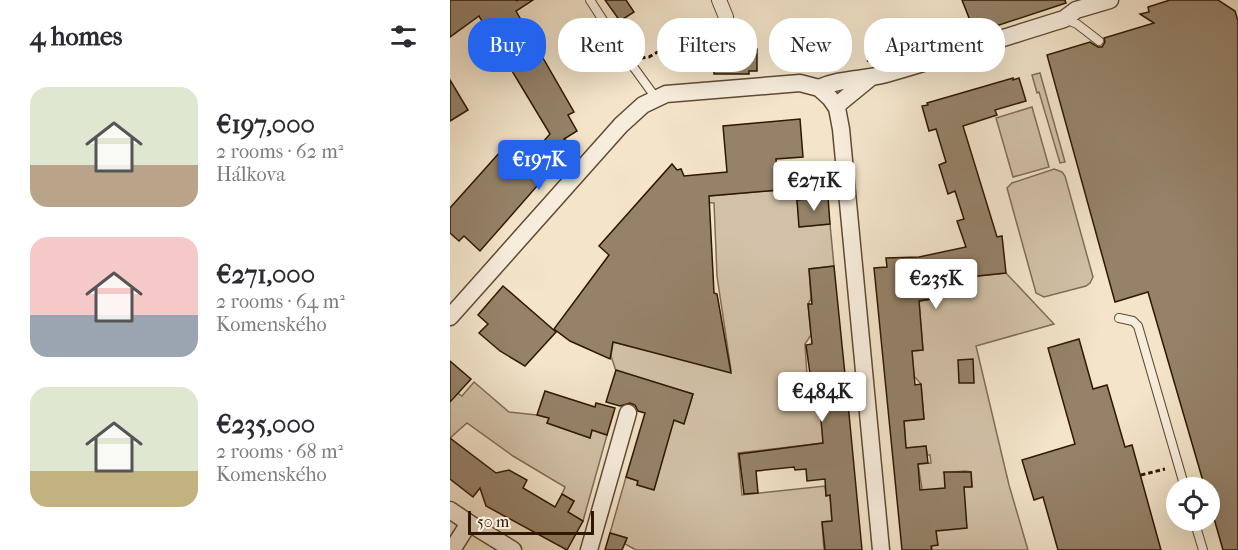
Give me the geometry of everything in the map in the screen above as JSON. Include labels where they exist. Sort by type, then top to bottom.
[{"type":"street","points":[[819,88],[833,81],[945,57],[1071,10],[1110,0]]},
{"type":"street","points":[[836,106],[868,73]]},
{"type":"street","points":[[450,317],[621,125],[644,105],[656,98],[675,93],[800,83],[819,88],[836,106],[842,135],[880,550]]},
{"type":"street","points":[[590,550],[628,413]]},
{"type":"street","points":[[450,510],[513,550]]},
{"type":"street","points":[[452,550],[469,523]]},
{"type":"lane","points":[[590,0],[656,98]]},
{"type":"lane","points":[[1071,10],[1077,24],[1099,41]]},
{"type":"lane","points":[[1119,318],[1133,321],[1138,326],[1182,477]]},
{"type":"lane","points":[[1197,531],[1203,550]]},
{"type":"path","points":[[645,58],[710,22],[722,5]]},
{"type":"path","points":[[1141,475],[1166,469]]},
{"type":"shaded area","points":[[1040,73],[1065,162],[1060,163],[1039,92],[1037,93],[1032,75]]},
{"type":"shaded area","points":[[1032,107],[1049,167],[1013,177],[996,118]]},
{"type":"shaded area","points":[[1054,169],[1065,176],[1093,277],[1086,286],[1044,297],[1036,293],[1007,188],[1012,183]]},
{"type":"shaded area","points":[[779,190],[797,200],[800,227],[830,224],[834,266],[809,269],[811,299],[808,304],[811,335],[805,344],[807,375],[811,375],[825,400],[823,443],[738,453],[742,495],[825,486],[826,495],[830,495],[832,521],[822,522],[824,550],[636,550],[625,544],[627,538],[610,533],[626,477],[638,481],[637,485],[654,489],[659,472],[665,418],[684,423],[693,394],[616,371],[611,356],[613,342],[731,370],[717,276],[714,203],[701,202],[696,197]]},
{"type":"shaded area","points":[[1006,273],[1054,324],[976,346],[1009,485],[1028,550],[932,550],[918,464],[931,463],[930,455],[927,455],[926,446],[906,448],[904,421],[924,419],[921,384],[914,376],[912,351],[923,350],[919,301],[931,299],[930,281]],"holes":[[[971,472],[972,486],[964,487],[944,473]]]},
{"type":"shaded area","points":[[474,382],[509,412],[549,418],[547,423],[590,438],[592,430],[607,435],[583,521],[576,517],[574,521],[566,516],[574,501],[562,494],[565,487],[513,456],[467,423],[450,438],[450,399],[456,392],[462,396]]},
{"type":"building","points":[[450,0],[533,0],[516,11],[520,18],[480,18],[479,16],[468,18],[468,24],[450,37]]},
{"type":"building","points":[[605,0],[626,0],[634,12],[625,18],[618,18]]},
{"type":"building","points":[[962,0],[1065,0],[1066,3],[1005,23],[1005,18],[969,18]]},
{"type":"building","points":[[1170,0],[1218,0],[1235,11],[1238,21],[1238,550],[1223,550],[1218,531],[1220,531],[1220,477],[1202,477],[1148,292],[1115,302],[1047,55],[1090,42],[1102,47],[1105,42],[1104,38],[1154,23],[1140,14],[1149,12],[1148,7]]},
{"type":"building","points":[[546,63],[574,112],[568,115],[577,131],[564,139],[573,145],[480,251],[464,236],[459,241],[450,233],[450,208],[500,152],[519,169],[550,134],[513,72],[546,72]]},
{"type":"building","points":[[714,72],[749,72],[749,74],[714,74]]},
{"type":"building","points":[[1013,78],[1013,80],[1019,78],[1026,101],[995,110],[997,115],[963,126],[997,237],[1002,236],[1006,273],[930,281],[931,299],[919,301],[923,350],[912,351],[915,385],[921,384],[924,419],[904,421],[906,448],[926,446],[928,463],[918,464],[920,490],[945,488],[944,472],[971,472],[972,487],[964,487],[967,528],[936,531],[938,545],[931,546],[932,550],[902,550],[874,268],[887,267],[886,258],[919,257],[966,247],[957,221],[964,219],[955,191],[948,194],[939,165],[946,162],[936,129],[929,131],[922,106]]},
{"type":"building","points":[[450,80],[468,110],[450,121]]},
{"type":"building","points":[[800,119],[803,157],[776,159],[779,190],[709,196],[714,293],[717,294],[731,373],[613,342],[610,359],[570,341],[554,329],[609,255],[599,246],[672,164],[677,170],[681,169],[684,176],[727,172],[723,126]]},
{"type":"building","points":[[828,197],[830,224],[799,227],[797,200]]},
{"type":"building","points":[[834,266],[862,550],[825,550],[822,522],[832,521],[830,495],[826,496],[825,479],[807,481],[806,469],[795,470],[794,467],[756,471],[758,493],[744,494],[739,454],[823,443],[820,408],[815,409],[806,345],[812,344],[808,304],[812,304],[809,269]]},
{"type":"building","points":[[503,286],[556,332],[525,366],[500,351],[479,333],[488,324],[478,315]]},
{"type":"building","points":[[1079,339],[1093,389],[1107,385],[1125,447],[1132,445],[1161,550],[1058,550],[1043,497],[1034,500],[1022,460],[1075,444],[1048,348]]},
{"type":"building","points":[[973,359],[974,383],[959,383],[958,360]]},
{"type":"building","points":[[450,361],[471,379],[450,402]]},
{"type":"building","points":[[616,370],[693,394],[684,424],[674,420],[654,490],[637,485],[638,481],[626,477],[645,413],[638,411],[635,405],[630,403],[620,406],[606,402]]},
{"type":"building","points":[[545,391],[595,407],[596,403],[615,408],[607,435],[592,430],[590,438],[547,423],[549,418],[537,415]]},
{"type":"building","points":[[450,438],[496,473],[509,470],[527,480],[523,488],[555,507],[562,494],[574,501],[568,512],[583,521],[567,550],[486,506],[480,488],[473,497],[450,479]]},
{"type":"building","points":[[610,533],[627,538],[622,550],[605,550]]}]
